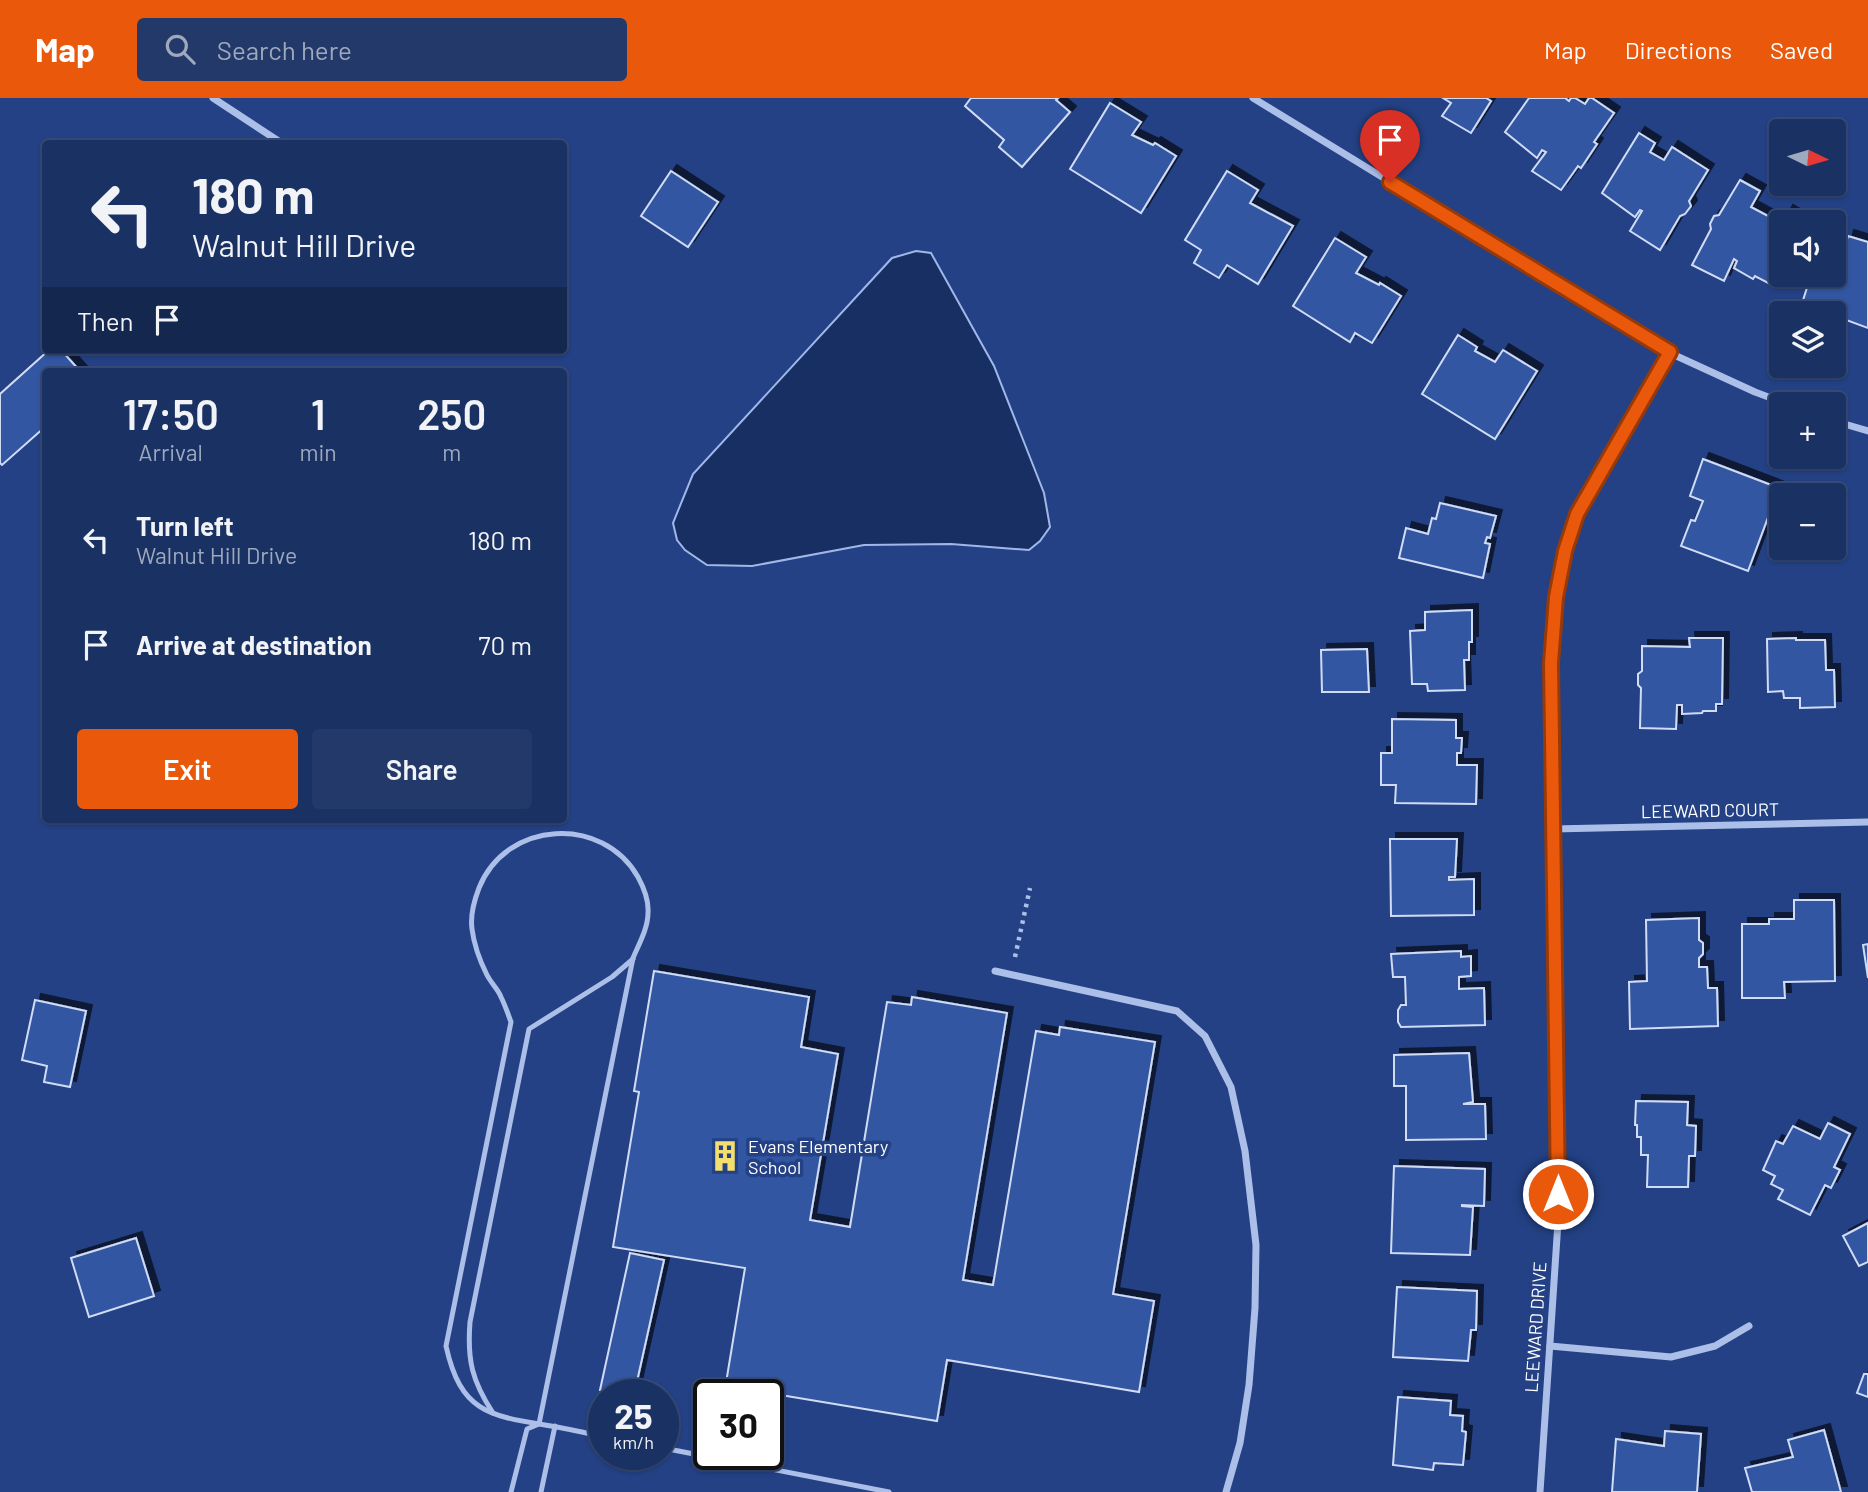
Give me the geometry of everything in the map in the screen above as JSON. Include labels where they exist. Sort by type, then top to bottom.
[{"type":"street","points":[[213,98],[277,140]]},
{"type":"street","points":[[1253,98],[1670,352],[1769,397]]},
{"type":"street","name":"LEEWARD DRIVE","points":[[1540,1492],[1558,1222],[1551,663],[1556,597],[1565,551],[1577,514],[1670,352]]},
{"type":"street","points":[[1846,425],[1868,432]]},
{"type":"street","name":"LEEWARD COURT","points":[[1553,830],[1868,822]]},
{"type":"street","points":[[995,971],[1177,1011],[1205,1036],[1231,1087],[1245,1151],[1256,1245],[1256,1270],[1249,1385],[1240,1443],[1226,1492]]},
{"type":"street","points":[[1550,1346],[1671,1357],[1715,1346],[1749,1326]]},
{"type":"lane","points":[[539,1424],[633,958],[648,913],[645,891],[623,858],[605,845],[582,837],[556,834],[532,836],[515,844],[498,858],[484,876],[473,901],[472,927],[477,949],[487,974],[501,996],[511,1023],[446,1346],[451,1366],[462,1388],[478,1407],[495,1416],[588,1434]]},
{"type":"lane","points":[[495,1416],[480,1394],[472,1373],[468,1347],[470,1322],[529,1029],[612,977],[633,958]]},
{"type":"lane","points":[[511,1492],[527,1429],[539,1424]]},
{"type":"lane","points":[[541,1492],[555,1426]]},
{"type":"lane","points":[[679,1451],[889,1492]]},
{"type":"path","points":[[1011,975],[1030,888]]},
{"type":"water","points":[[916,251],[931,253],[994,366],[1044,493],[1050,527],[1040,541],[1029,550],[951,544],[864,545],[752,566],[707,565],[685,550],[677,540],[673,523],[693,474],[892,258]]},
{"type":"building","points":[[971,98],[1058,98],[1056,100],[1070,112],[1022,167],[999,147],[1004,140],[965,106]]},
{"type":"building","points":[[1443,98],[1486,98],[1491,101],[1471,133],[1442,116],[1451,103]]},
{"type":"building","points":[[1529,98],[1565,98],[1569,101],[1575,98],[1585,104],[1592,98],[1614,113],[1594,142],[1597,144],[1581,168],[1578,166],[1561,190],[1532,171],[1546,152],[1542,150],[1537,158],[1505,132]]},
{"type":"building","points":[[1110,103],[1141,122],[1132,135],[1153,145],[1155,143],[1176,156],[1141,213],[1070,169]]},
{"type":"building","points":[[1639,133],[1655,143],[1650,152],[1664,160],[1672,147],[1708,170],[1689,201],[1691,206],[1680,216],[1660,250],[1630,231],[1642,211],[1635,217],[1602,193]]},
{"type":"building","points":[[671,171],[718,202],[688,247],[641,216]]},
{"type":"building","points":[[1227,171],[1258,190],[1250,203],[1293,226],[1258,284],[1227,265],[1219,278],[1194,263],[1201,250],[1185,240]]},
{"type":"building","points":[[1740,180],[1760,191],[1751,207],[1769,217],[1769,283],[1755,276],[1753,279],[1734,268],[1737,261],[1734,259],[1724,281],[1692,265],[1711,229],[1714,216],[1719,215]]},
{"type":"building","points":[[1848,236],[1868,242],[1868,328],[1846,320],[1846,301],[1803,301],[1807,287],[1846,287]]},
{"type":"building","points":[[1335,238],[1366,257],[1356,273],[1401,296],[1372,343],[1355,333],[1350,342],[1293,306]]},
{"type":"building","points":[[1458,335],[1477,347],[1475,351],[1495,362],[1503,350],[1537,371],[1495,439],[1422,394]]},
{"type":"building","points":[[45,354],[65,354],[77,368],[42,368],[42,430],[2,465],[0,394]]},
{"type":"building","points":[[1703,459],[1769,484],[1769,515],[1748,571],[1681,546],[1691,520],[1695,521],[1703,501],[1690,496]]},
{"type":"building","points":[[1440,503],[1496,516],[1490,538],[1487,537],[1485,543],[1490,544],[1483,578],[1399,558],[1406,528],[1428,534]]},
{"type":"building","points":[[1472,610],[1472,642],[1469,642],[1469,660],[1464,660],[1465,690],[1428,691],[1427,684],[1412,684],[1410,631],[1425,630],[1425,612]]},
{"type":"building","points":[[1689,638],[1723,638],[1722,704],[1716,704],[1716,711],[1682,714],[1682,705],[1677,705],[1676,729],[1640,728],[1641,688],[1638,685],[1638,674],[1642,671],[1642,646],[1690,647]]},
{"type":"building","points":[[1767,639],[1825,640],[1826,670],[1834,670],[1835,707],[1800,708],[1800,698],[1784,698],[1783,691],[1768,692]]},
{"type":"building","points":[[1367,649],[1369,692],[1322,692],[1321,650]]},
{"type":"building","points":[[1392,719],[1456,720],[1456,738],[1462,738],[1461,753],[1457,753],[1457,765],[1477,765],[1476,804],[1395,803],[1396,785],[1381,785],[1381,753],[1392,753]]},
{"type":"building","points":[[1390,839],[1457,839],[1455,877],[1449,877],[1449,880],[1474,879],[1474,915],[1391,916]]},
{"type":"building","points":[[1794,900],[1834,900],[1835,981],[1784,982],[1785,998],[1742,998],[1742,924],[1769,924],[1769,919],[1794,919]]},
{"type":"building","points":[[1699,918],[1699,940],[1703,943],[1703,954],[1699,958],[1699,967],[1707,967],[1708,988],[1717,988],[1718,1026],[1630,1029],[1629,982],[1647,981],[1646,920]]},
{"type":"building","points":[[1868,944],[1868,978],[1863,945]]},
{"type":"building","points":[[1461,951],[1461,957],[1471,956],[1471,976],[1459,977],[1459,989],[1484,988],[1485,1025],[1401,1027],[1398,1010],[1401,1005],[1406,1005],[1405,977],[1393,977],[1391,954]]},
{"type":"building","name":"Evans Elementary School","points":[[654,971],[809,997],[801,1047],[838,1054],[810,1220],[850,1227],[887,1002],[911,1005],[912,997],[1007,1013],[963,1280],[993,1285],[1036,1031],[1059,1035],[1060,1027],[1155,1042],[1113,1294],[1154,1301],[1139,1392],[947,1360],[937,1421],[784,1396],[784,1379],[727,1379],[745,1268],[613,1247],[639,1092],[634,1091]]},
{"type":"building","points":[[35,1000],[86,1011],[70,1087],[44,1082],[47,1066],[22,1060]]},
{"type":"building","points":[[1469,1053],[1473,1102],[1463,1104],[1485,1104],[1486,1139],[1406,1140],[1406,1086],[1394,1086],[1394,1055]]},
{"type":"building","points":[[1636,1101],[1688,1102],[1687,1125],[1696,1126],[1695,1156],[1689,1156],[1688,1187],[1647,1187],[1648,1155],[1641,1155],[1641,1137],[1637,1137]]},
{"type":"building","points":[[1828,1123],[1850,1134],[1834,1167],[1840,1170],[1831,1188],[1825,1185],[1810,1215],[1778,1199],[1783,1190],[1771,1184],[1775,1176],[1763,1170],[1776,1141],[1783,1144],[1793,1126],[1820,1139]]},
{"type":"building","points":[[1394,1166],[1485,1169],[1484,1206],[1462,1205],[1473,1207],[1470,1255],[1391,1253]]},
{"type":"building","points":[[1868,1223],[1868,1262],[1859,1266],[1843,1236]]},
{"type":"building","points":[[136,1238],[154,1296],[89,1317],[71,1258]]},
{"type":"building","points":[[630,1253],[664,1260],[638,1379],[602,1379]]},
{"type":"building","points":[[1397,1287],[1477,1291],[1476,1330],[1471,1330],[1468,1361],[1393,1357]]},
{"type":"building","points":[[1864,1374],[1868,1374],[1868,1397],[1857,1393]]},
{"type":"building","points":[[1398,1397],[1451,1401],[1450,1415],[1463,1416],[1462,1431],[1466,1432],[1463,1465],[1434,1463],[1433,1470],[1393,1465]]},
{"type":"building","points":[[1824,1430],[1841,1492],[1752,1492],[1745,1468],[1793,1457],[1788,1440]]},
{"type":"building","points":[[1665,1431],[1701,1434],[1697,1492],[1612,1492],[1616,1439],[1664,1446]]},
{"type":"place","name":"Evans Elementary School","points":[[725,1156]]},
{"type":"route","points":[[1390,182],[1670,352],[1577,514],[1565,551],[1556,597],[1551,663],[1558,1194]]}]
